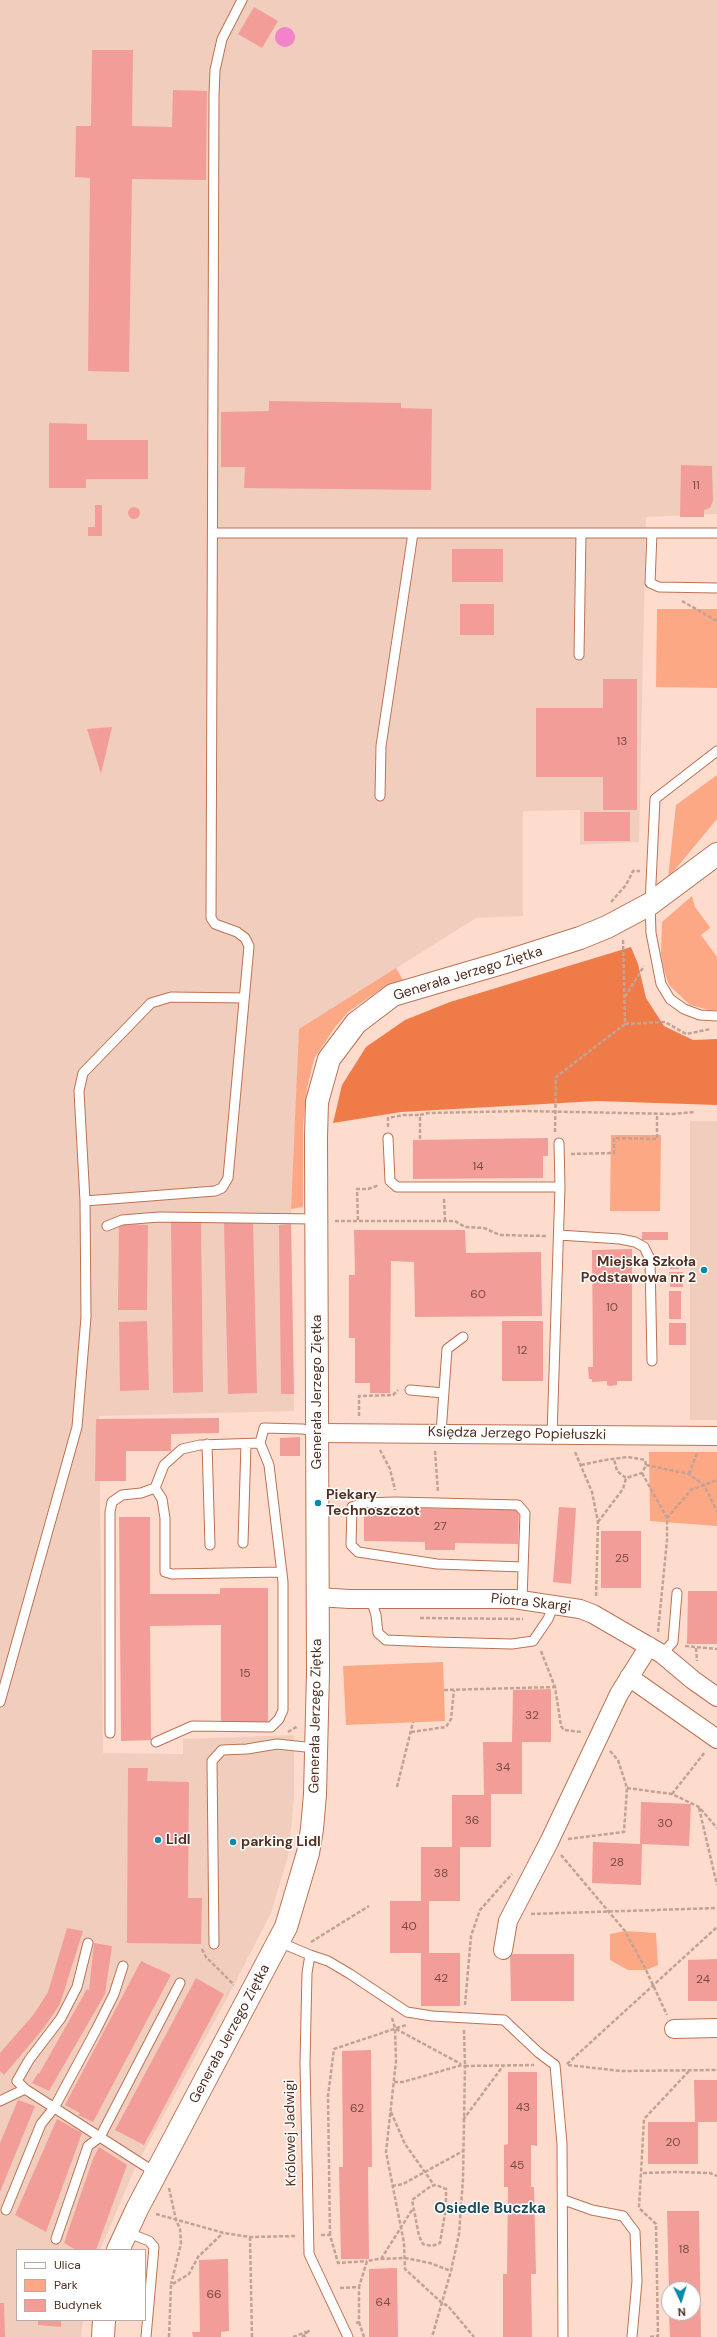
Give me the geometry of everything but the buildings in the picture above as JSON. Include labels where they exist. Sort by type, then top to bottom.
[{"type":"street","name":"Generała Jerzego Ziętka","points":[[127,2239],[162,2178],[286,1927],[311,1835],[316,1794],[315,1748],[318,1596],[318,1433],[322,1220],[317,1102],[329,1059],[356,1023],[393,995],[580,938],[607,927],[650,904],[717,854]]},
{"type":"street","name":"Księdza Jerzego Popiełuszki","points":[[318,1433],[442,1441],[552,1435],[717,1436]]},
{"type":"street","name":"Piotra Skargi","points":[[318,1596],[371,1599],[522,1600],[580,1609],[656,1644],[693,1680],[717,1697]]},
{"type":"street","points":[[504,1950],[508,1921],[549,1842],[598,1739],[629,1677],[656,1644]]},
{"type":"street","points":[[629,1677],[716,1738]]},
{"type":"street","points":[[674,2030],[717,2028]]},
{"type":"street","points":[[103,2337],[104,2321]]},
{"type":"lane","points":[[85,1201],[215,1191],[222,1188],[228,1178],[249,946],[245,938],[237,932],[215,924],[211,918],[214,96],[215,70],[222,39],[242,0]]},
{"type":"lane","points":[[213,533],[717,533]]},
{"type":"lane","points":[[380,796],[381,746],[413,533]]},
{"type":"lane","points":[[579,655],[581,533]]},
{"type":"lane","points":[[652,533],[650,583],[659,588],[717,588]]},
{"type":"lane","points":[[717,751],[654,799],[650,904],[651,933],[661,984],[670,999],[684,1009],[700,1015],[717,1016]]},
{"type":"lane","points":[[0,1702],[77,1427],[86,1316],[85,1201],[79,1092],[83,1073],[151,1003],[171,997],[244,998]]},
{"type":"lane","points":[[388,1138],[390,1181],[397,1188],[560,1187]]},
{"type":"lane","points":[[552,1435],[559,1235],[560,1143]]},
{"type":"lane","points":[[107,1226],[122,1220],[159,1217],[322,1220]]},
{"type":"lane","points":[[559,1235],[620,1239],[635,1242],[644,1247],[650,1259],[652,1361]]},
{"type":"lane","points":[[442,1441],[447,1349],[463,1337]]},
{"type":"lane","points":[[410,1390],[444,1393]]},
{"type":"lane","points":[[156,1742],[182,1729],[192,1726],[258,1728],[276,1724],[283,1710],[282,1572],[269,1465],[260,1444],[264,1428],[303,1429],[318,1433]]},
{"type":"lane","points":[[110,1733],[110,1512],[112,1502],[122,1495],[141,1493],[155,1488],[164,1465],[182,1450],[207,1444],[260,1444]]},
{"type":"lane","points":[[207,1444],[210,1545]]},
{"type":"lane","points":[[243,1542],[246,1444]]},
{"type":"lane","points":[[155,1488],[162,1499],[165,1518],[165,1572],[172,1574],[282,1572]]},
{"type":"lane","points":[[522,1600],[525,1513],[522,1508],[512,1505],[396,1502],[363,1503],[355,1504],[352,1507],[351,1545],[358,1552],[437,1564],[523,1567]]},
{"type":"lane","points":[[656,1644],[673,1642],[677,1593]]},
{"type":"lane","points":[[371,1599],[376,1615],[378,1633],[386,1640],[512,1644],[533,1641],[548,1619],[554,1604]]},
{"type":"lane","points":[[214,1944],[212,1760],[222,1750],[247,1750],[277,1744],[315,1748]]},
{"type":"lane","points":[[279,1942],[328,1961],[407,2012],[432,2016],[504,2020],[539,2053],[555,2065],[559,2095],[564,2200],[563,2337]]},
{"type":"lane","points":[[88,1943],[77,1987],[61,2018],[29,2060],[17,2081],[25,2089],[162,2178]]},
{"type":"lane","name":"Królowej Jadwigi","points":[[310,1955],[307,1973],[304,2063],[309,2254],[348,2337]]},
{"type":"lane","points":[[6,2210],[41,2124],[54,2108],[110,2002],[123,1966]]},
{"type":"lane","points":[[56,2239],[88,2146],[100,2137],[180,1983]]},
{"type":"lane","points":[[0,2101],[25,2089]]},
{"type":"lane","points":[[564,2200],[592,2210],[623,2216],[635,2232],[637,2281],[632,2337]]},
{"type":"lane","points":[[127,2239],[149,2241],[154,2247],[146,2337]]},
{"type":"path","points":[[659,588],[717,621]]},
{"type":"path","points":[[623,939],[626,1024]]},
{"type":"path","points":[[625,997],[644,965]]},
{"type":"path","points":[[560,1143],[554,1136],[556,1077],[626,1024],[665,1022],[686,1034],[717,1028]]},
{"type":"path","points":[[388,1138],[388,1118],[403,1115],[420,1115],[442,1112],[555,1111],[657,1114],[694,1112]]},
{"type":"path","points":[[560,1154],[614,1153],[614,1138],[657,1139],[657,1114]]},
{"type":"path","points":[[420,1115],[420,1139]]},
{"type":"path","points":[[358,1220],[357,1189],[368,1189],[390,1181]]},
{"type":"path","points":[[444,1188],[445,1221]]},
{"type":"path","points":[[322,1220],[455,1221],[465,1227],[484,1228],[500,1235],[559,1235]]},
{"type":"path","points":[[439,1503],[435,1448],[442,1441]]},
{"type":"path","points":[[379,1447],[390,1469],[396,1502]]},
{"type":"path","points":[[689,1474],[699,1448],[694,1448]]},
{"type":"path","points":[[581,1449],[573,1449],[592,1492],[598,1522],[596,1603]]},
{"type":"path","points":[[581,1465],[614,1459],[628,1458],[645,1460],[646,1465],[642,1473],[626,1478]]},
{"type":"path","points":[[614,1459],[617,1471],[626,1478]]},
{"type":"path","points":[[646,1465],[689,1474],[704,1485],[717,1511]]},
{"type":"path","points":[[642,1473],[667,1518],[667,1540],[656,1644]]},
{"type":"path","points":[[598,1522],[614,1503],[623,1489],[626,1478]]},
{"type":"path","points":[[667,1518],[691,1490],[717,1480]]},
{"type":"path","points":[[533,1641],[539,1646],[555,1687],[561,1726],[564,1730],[589,1733],[598,1739],[618,1760],[628,1788],[624,1832],[549,1842]]},
{"type":"path","points":[[680,1645],[696,1648],[717,1648]]},
{"type":"path","points":[[444,1690],[555,1687]]},
{"type":"path","points":[[411,1732],[446,1727],[449,1724],[454,1690]]},
{"type":"path","points":[[397,1787],[413,1722]]},
{"type":"path","points":[[672,1794],[716,1738]]},
{"type":"path","points":[[628,1788],[672,1794],[699,1808],[717,1828]]},
{"type":"path","points":[[699,1808],[717,1885]]},
{"type":"path","points":[[549,1842],[610,1911],[628,1936],[653,1984],[674,2030]]},
{"type":"path","points":[[299,1950],[369,1906]]},
{"type":"path","points":[[524,1914],[717,1908]]},
{"type":"path","points":[[565,2065],[717,1927]]},
{"type":"path","points":[[202,1946],[202,1952],[206,1957],[236,1987]]},
{"type":"path","points":[[409,2024],[334,2049],[328,2096],[330,2235],[338,2263],[406,2258],[430,2263],[451,2271]]},
{"type":"path","points":[[432,2337],[451,2271],[462,2206],[464,2026]]},
{"type":"path","points":[[395,2028],[463,2065]]},
{"type":"path","points":[[395,2028],[396,2061],[386,2152],[406,2258],[405,2269],[442,2303],[448,2306],[474,2337]]},
{"type":"path","points":[[394,2082],[404,2082],[463,2065],[565,2065],[621,2071],[717,2070]]},
{"type":"path","points":[[463,2120],[503,2065]]},
{"type":"path","points":[[650,2337],[658,2336],[656,2224],[639,2208],[643,2173],[644,2119],[690,2070]]},
{"type":"path","points":[[391,2112],[405,2144],[434,2185],[446,2189],[446,2208],[440,2243],[432,2246],[426,2246],[420,2241],[412,2200],[434,2185]]},
{"type":"path","points":[[392,2186],[403,2184],[463,2151]]},
{"type":"path","points":[[643,2173],[710,2173],[717,2176]]},
{"type":"path","points":[[162,2178],[180,2229],[181,2244],[171,2285],[169,2337]]},
{"type":"path","points":[[446,2208],[462,2206]]},
{"type":"path","points":[[381,2259],[413,2209]]},
{"type":"path","points":[[127,2239],[149,2212],[224,2233],[250,2237],[330,2235]]},
{"type":"path","points":[[171,2285],[189,2274],[198,2258],[224,2233]]},
{"type":"path","points":[[250,2237],[252,2337]]},
{"type":"path","points":[[364,2337],[359,2322],[359,2287],[367,2261]]},
{"type":"path","points":[[325,2289],[359,2287]]},
{"type":"path","points":[[341,2324],[359,2322]]},
{"type":"path","points":[[293,2337],[310,2329]]},
{"type":"path","points":[[304,2337],[306,2332]]},
{"type":"shaded area","points":[[0,0],[717,0],[717,514],[646,517],[639,842],[580,845],[580,810],[523,811],[523,916],[476,918],[300,1029],[291,1209],[294,1411],[99,1416],[103,1753],[183,1754],[183,1739],[294,1735],[294,1799],[288,1856],[271,1913],[232,1989],[136,2166],[100,2249],[16,2249],[16,2321],[83,2321],[81,2337],[0,2337]]},
{"type":"shaded area","points":[[285,27],[292,30],[295,37],[292,44],[285,47],[278,44],[275,37],[278,30]]},
{"type":"shaded area","points":[[631,947],[638,964],[646,998],[664,1026],[693,1040],[717,1039],[717,1105],[597,1101],[401,1112],[333,1123],[342,1085],[366,1047],[405,1020],[450,1002]]},
{"type":"shaded area","name":"Miejska Szkoła Podstawowa nr 2","points":[[690,1121],[717,1121],[717,1420],[690,1420]]},
{"type":"green space","points":[[657,609],[717,609],[717,688],[656,687]]},
{"type":"green space","points":[[717,775],[717,819],[668,878],[676,805]]},
{"type":"green space","points":[[692,896],[695,907],[710,928],[701,935],[717,957],[717,1010],[709,1010],[690,1005],[669,985],[664,970],[661,953],[662,922]]},
{"type":"green space","points":[[396,968],[403,980],[387,985],[348,1012],[335,1027],[314,1059],[307,1089],[303,1126],[303,1207],[291,1209],[299,1029]]},
{"type":"green space","points":[[611,1135],[661,1135],[660,1211],[610,1211]]},
{"type":"green space","points":[[649,1452],[717,1452],[717,1526],[650,1521]]},
{"type":"green space","points":[[443,1662],[445,1721],[346,1725],[343,1666]]},
{"type":"green space","points":[[625,1931],[656,1933],[658,1965],[646,1970],[628,1970],[610,1960],[610,1934]]},
{"type":"place","name":"Miejska Szkoła Podstawowa nr 2","points":[[704,1270]]},
{"type":"place","name":"Piekary Technoszczot","points":[[318,1503]]},
{"type":"place","name":"Lidl","points":[[158,1840]]},
{"type":"place","name":"parking Lidl","points":[[233,1842]]},
{"type":"district","name":"Osiedle Buczka","points":[[490,2209]]}]
